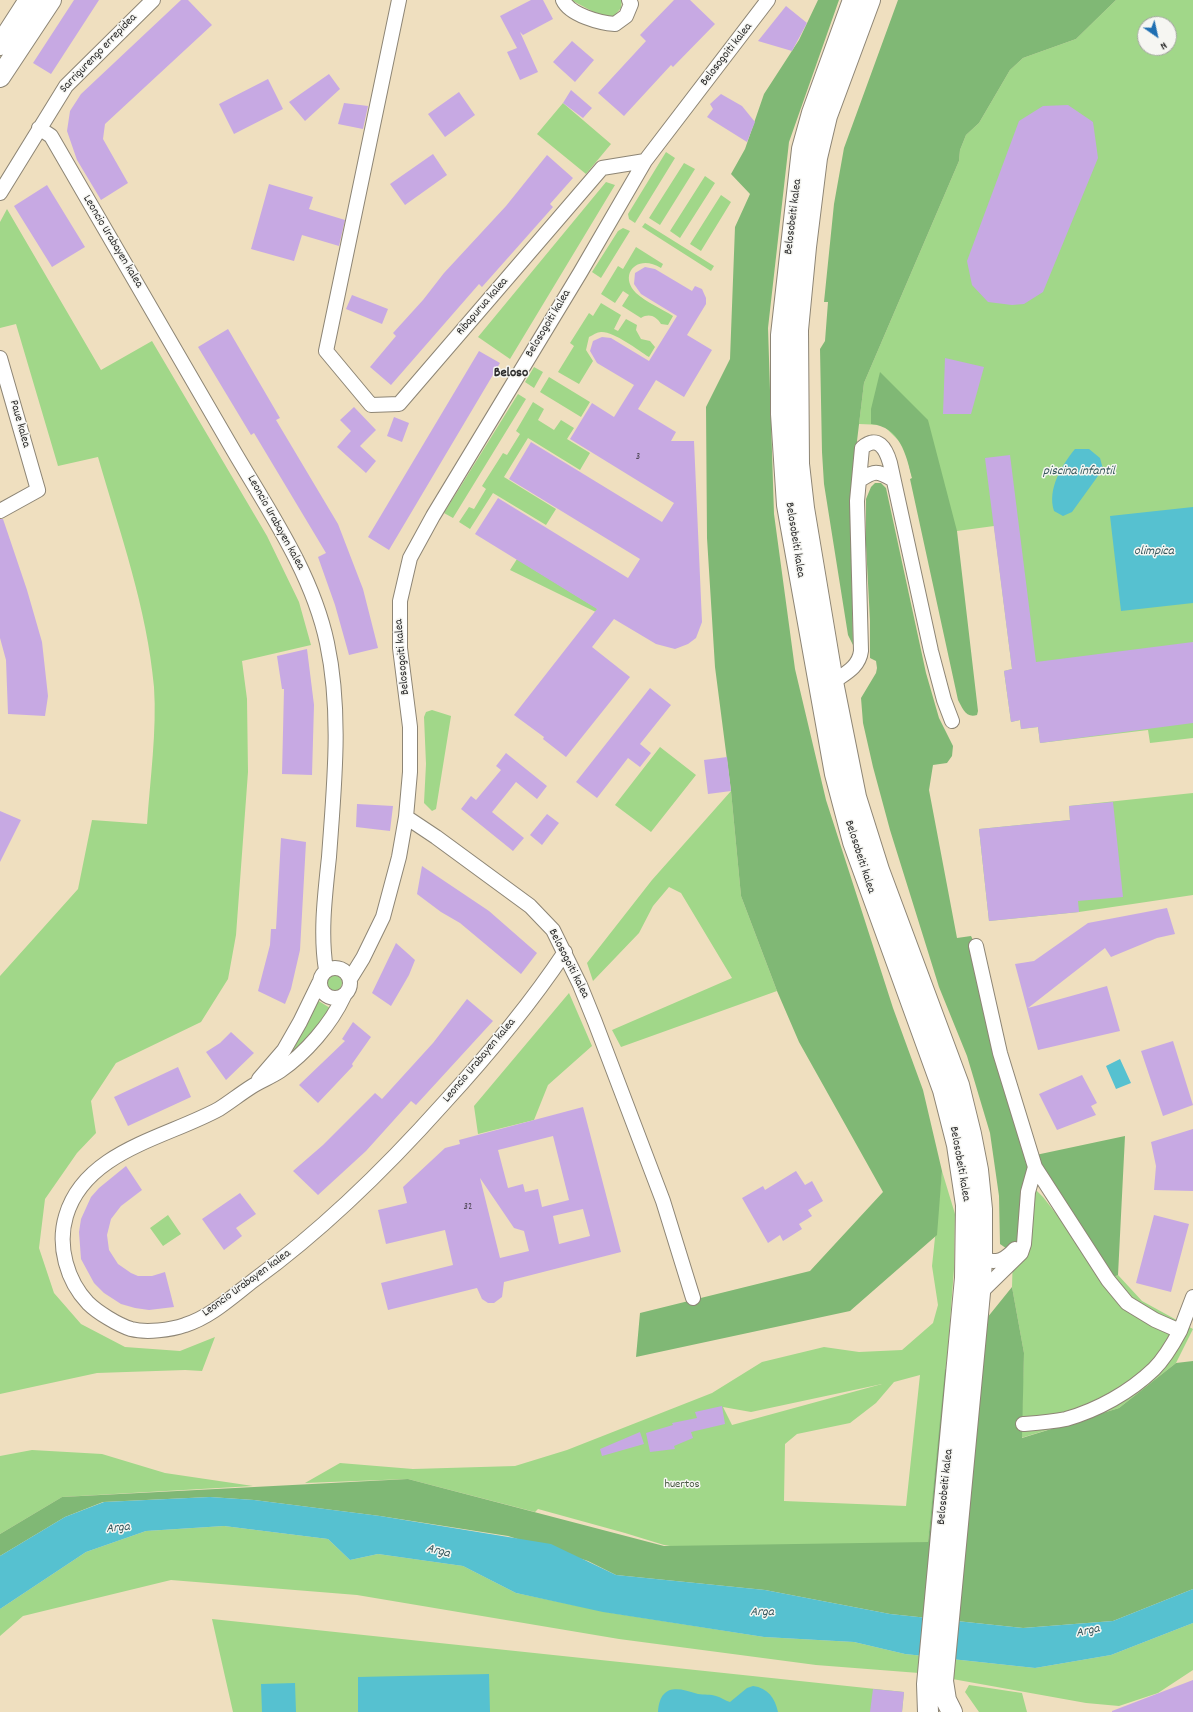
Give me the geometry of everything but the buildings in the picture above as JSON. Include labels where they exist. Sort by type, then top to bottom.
[{"type":"main road","points":[[0,45],[29,0]]},
{"type":"main road","points":[[0,77],[51,0]]},
{"type":"main road","name":"Belosobeiti kalea","points":[[853,0],[812,113],[802,149],[781,335],[781,414],[787,505],[835,774],[853,842],[944,1090],[957,1145],[966,1205],[965,1278],[948,1538],[942,1681],[949,1706]]},
{"type":"main road","name":"Belosobeiti kalea","points":[[870,0],[830,109],[817,158],[798,330],[799,464],[805,515],[833,682],[847,756],[866,831],[891,905],[959,1085],[967,1114],[978,1170],[982,1209],[982,1259],[972,1390],[948,1538],[927,1684],[928,1708]]},
{"type":"street","name":"Sarrigurengo errepidea","points":[[0,193],[66,86],[153,0]]},
{"type":"street","name":"Ribapurua kalea","points":[[399,0],[326,351],[371,405],[399,404],[602,168],[645,161]]},
{"type":"street","points":[[563,0],[564,3],[581,15],[599,23],[615,24],[626,16],[631,4],[629,0]]},
{"type":"street","name":"Belosogoiti kalea","points":[[693,1298],[663,1201],[595,1022],[565,952],[553,930],[530,906],[436,837],[406,818],[410,772],[410,727],[400,648],[400,601],[410,558],[437,509],[572,286],[645,161],[768,0]]},
{"type":"street","name":"Leoncio Urabayen kalea","points":[[39,128],[51,136],[177,352],[310,586],[327,643],[335,694],[336,735],[333,808],[323,920],[323,950],[326,970]]},
{"type":"street","name":"Paue kalea","points":[[0,358],[38,490],[0,511]]},
{"type":"street","points":[[833,682],[851,669],[860,660],[857,501],[862,448],[867,444],[874,442],[886,449],[931,651],[944,700],[952,721]]},
{"type":"street","points":[[860,480],[870,474],[879,472],[892,479]]},
{"type":"street","points":[[350,979],[347,974],[340,969],[333,968],[326,970],[319,983],[321,990],[326,996],[335,999],[344,996],[349,989],[350,979],[363,958],[383,917],[399,857],[406,818]]},
{"type":"street","points":[[976,946],[1000,1053],[1035,1167],[1108,1280],[1127,1303],[1155,1320],[1180,1331]]},
{"type":"street","name":"Leoncio Urabayen kalea","points":[[344,996],[338,1010],[302,1052],[280,1070],[219,1108],[115,1157],[97,1168],[82,1184],[72,1200],[65,1216],[62,1237],[63,1253],[70,1274],[88,1303],[102,1314],[131,1329],[166,1331],[187,1325],[208,1315],[277,1263],[322,1226],[403,1148],[478,1066],[544,983],[565,952]]},
{"type":"street","name":"Leoncio Urabayen kalea","points":[[254,1085],[284,1050],[300,1022],[319,983]]},
{"type":"street","points":[[982,1259],[992,1262],[998,1261],[1005,1258],[1016,1248],[1019,1236],[1020,1205],[1024,1182],[1035,1167]]},
{"type":"street","points":[[980,1293],[1021,1253],[1024,1244],[1028,1192],[1035,1167]]},
{"type":"street","points":[[1023,1424],[1065,1419],[1110,1401],[1154,1368],[1170,1348],[1180,1331],[1193,1297]]},
{"type":"green space","points":[[571,0],[622,0],[621,8],[613,17],[603,17]]},
{"type":"green space","points":[[818,0],[839,0],[789,142],[768,328],[774,514],[795,669],[826,800],[893,1008],[923,1090],[942,1171],[937,1235],[850,1311],[636,1357],[640,1313],[810,1271],[883,1192],[799,1042],[777,991],[741,896],[731,791],[715,667],[707,538],[706,407],[730,359],[735,227],[750,194],[731,174],[745,149],[764,94],[799,40]]},
{"type":"green space","points":[[898,0],[1116,0],[1076,39],[1023,58],[1010,70],[979,123],[966,135],[960,150],[959,161],[864,383],[850,499],[853,645],[848,635],[824,484],[820,349],[825,341],[828,302],[824,302],[834,204],[844,148]]},
{"type":"green space","points":[[1116,0],[1193,0],[1193,738],[1150,743],[1148,730],[1040,743],[1038,727],[1021,729],[1020,720],[1011,722],[1004,671],[1012,669],[994,526],[957,531],[927,540],[906,453],[900,442],[883,425],[859,424],[864,383],[959,161],[960,150],[966,135],[979,123],[1010,70],[1023,58],[1076,39]]},
{"type":"green space","points":[[563,103],[611,144],[586,174],[537,134]]},
{"type":"green space","points":[[666,152],[675,158],[635,223],[629,219],[628,214]]},
{"type":"green space","points":[[684,163],[695,169],[660,225],[649,218]]},
{"type":"green space","points":[[705,176],[715,183],[680,238],[670,231]]},
{"type":"green space","points":[[606,182],[615,185],[510,359],[478,337]]},
{"type":"green space","points":[[721,195],[731,202],[701,251],[690,244]]},
{"type":"green space","points":[[7,209],[101,370],[152,341],[267,536],[299,602],[311,645],[242,661],[247,699],[248,772],[236,935],[228,979],[201,1022],[116,1063],[91,1101],[96,1133],[77,1153],[45,1199],[39,1248],[54,1293],[81,1324],[125,1347],[180,1351],[215,1337],[202,1371],[185,1370],[97,1373],[0,1394],[0,976],[78,889],[92,820],[147,824],[155,720],[154,687],[139,600],[124,542],[98,457],[58,466],[16,324],[0,328],[0,222]]},
{"type":"green space","points":[[645,223],[714,266],[711,271],[642,227]]},
{"type":"green space","points":[[623,228],[630,231],[601,278],[592,272],[618,231]]},
{"type":"green space","points":[[636,247],[663,264],[661,268],[652,264],[644,263],[633,268],[629,279],[631,286],[640,296],[673,316],[668,325],[661,324],[652,316],[644,316],[641,318],[622,306],[629,295],[623,291],[615,303],[601,294],[618,266],[623,269]]},
{"type":"green space","points":[[601,303],[621,315],[614,329],[618,331],[626,319],[637,325],[636,330],[641,339],[650,341],[655,347],[649,357],[612,334],[598,332],[589,337],[586,350],[593,361],[579,384],[558,372],[574,346],[570,343],[589,313],[593,316]]},
{"type":"green space","points":[[534,367],[543,372],[534,388],[525,382]]},
{"type":"green space","points":[[880,372],[928,420],[957,531],[978,711],[977,715],[973,716],[967,714],[958,700],[910,479],[912,478],[904,451],[895,436],[889,430],[881,426],[871,424],[871,409]]},
{"type":"green space","points":[[549,377],[590,402],[581,417],[540,392]]},
{"type":"green space","points":[[518,394],[526,399],[453,518],[444,513]]},
{"type":"green space","points":[[533,402],[544,409],[538,420],[554,430],[561,420],[574,428],[567,439],[590,453],[580,470],[528,438],[504,477],[556,509],[546,525],[493,493],[470,529],[459,522],[469,507],[474,509],[486,489],[482,486],[503,453],[507,455],[520,434],[516,431]]},
{"type":"green space","points":[[875,483],[881,483],[886,488],[926,673],[939,718],[953,746],[952,756],[947,763],[933,765],[929,790],[957,938],[971,936],[976,946],[1031,1156],[1125,1136],[1118,1275],[1108,1280],[1035,1168],[1016,1248],[1013,1253],[1000,1244],[999,1196],[990,1133],[967,1056],[939,987],[890,830],[863,723],[861,698],[876,673],[877,668],[876,661],[870,658],[870,621],[866,545],[866,499],[871,487]]},
{"type":"green space","points":[[517,559],[606,614],[604,616],[510,570]]},
{"type":"green space","points":[[432,710],[451,716],[436,809],[432,811],[424,803],[426,764],[424,717],[426,712]]},
{"type":"green space","points":[[660,747],[696,775],[651,832],[615,805]]},
{"type":"green space","points":[[731,791],[741,896],[777,991],[621,1047],[612,1030],[732,978],[681,893],[669,887],[653,906],[639,933],[593,981],[587,963],[652,880]]},
{"type":"green space","points":[[1193,793],[1193,895],[1079,912],[989,921],[979,829],[1070,820],[1069,806]]},
{"type":"green space","points":[[334,975],[340,977],[342,983],[340,989],[334,991],[328,989],[326,983],[328,977]]},
{"type":"green space","points":[[569,993],[592,1046],[548,1085],[534,1120],[478,1134],[474,1106]]},
{"type":"green space","points":[[317,1000],[330,1008],[319,1027],[293,1052],[288,1051]]},
{"type":"green space","name":"huertos","points":[[942,1171],[955,1214],[954,1269],[948,1348],[928,1542],[750,1559],[664,1545],[538,1509],[535,1512],[408,1479],[305,1483],[340,1463],[413,1469],[515,1466],[567,1450],[712,1393],[762,1362],[824,1347],[859,1352],[902,1350],[933,1323],[938,1305],[932,1266]],"holes":[[[920,1375],[906,1506],[784,1501],[785,1444],[797,1434],[850,1423],[876,1403],[894,1382]],[[882,1384],[732,1425],[723,1407],[751,1412]]]},
{"type":"green space","points":[[1030,1184],[1043,1197],[1108,1280],[1118,1275],[1142,1301],[1193,1329],[1176,1363],[1119,1408],[1021,1438],[1024,1353],[1012,1287],[1013,1253]]},
{"type":"green space","points":[[168,1215],[181,1234],[163,1246],[150,1228]]},
{"type":"green space","points":[[1012,1287],[1024,1353],[1022,1438],[1119,1408],[1176,1363],[1193,1361],[1193,1589],[1113,1621],[1023,1628],[890,1614],[765,1590],[616,1575],[588,1561],[508,1536],[380,1516],[254,1500],[210,1497],[103,1502],[65,1517],[0,1556],[0,1534],[62,1497],[408,1479],[664,1546],[928,1542],[945,1370]]},
{"type":"green space","points":[[32,1450],[102,1454],[165,1473],[253,1486],[62,1497],[0,1534],[0,1456]]},
{"type":"green space","points":[[224,1526],[328,1539],[350,1560],[378,1554],[463,1566],[516,1593],[612,1613],[764,1637],[854,1642],[905,1654],[1035,1668],[1111,1655],[1193,1623],[1193,1670],[1158,1693],[1119,1706],[1086,1703],[919,1673],[816,1665],[619,1639],[357,1595],[171,1580],[23,1616],[0,1636],[0,1609],[86,1552],[146,1531]]},
{"type":"green space","points":[[212,1619],[904,1692],[902,1712],[233,1712]]},
{"type":"green space","points":[[969,1685],[1022,1693],[1027,1712],[979,1712],[965,1692]]},
{"type":"water","name":"piscina infantil","points":[[1075,449],[1089,449],[1100,458],[1103,469],[1072,512],[1063,516],[1054,511],[1052,494],[1057,478],[1065,462]]},
{"type":"water","name":"olimpica","points":[[1193,507],[1193,603],[1121,611],[1110,516]]},
{"type":"water","points":[[1120,1059],[1131,1083],[1116,1089],[1106,1066]]},
{"type":"water","name":"Arga","points":[[210,1497],[254,1500],[380,1516],[551,1544],[616,1575],[765,1590],[890,1614],[1023,1628],[1113,1621],[1193,1589],[1193,1623],[1111,1655],[1035,1668],[905,1654],[854,1642],[764,1637],[603,1612],[516,1593],[463,1566],[378,1554],[350,1560],[328,1539],[224,1526],[146,1531],[86,1552],[0,1609],[0,1556],[65,1517],[104,1502]]},
{"type":"water","points":[[489,1674],[490,1712],[358,1712],[358,1677]]},
{"type":"water","points":[[295,1683],[296,1712],[262,1712],[261,1684]]},
{"type":"water","points":[[753,1686],[763,1689],[770,1694],[775,1702],[778,1712],[658,1712],[659,1703],[662,1696],[671,1690],[677,1689],[698,1694],[714,1695],[730,1702],[747,1688]]},
{"type":"district","name":"Beloso","points":[[511,374]]}]
